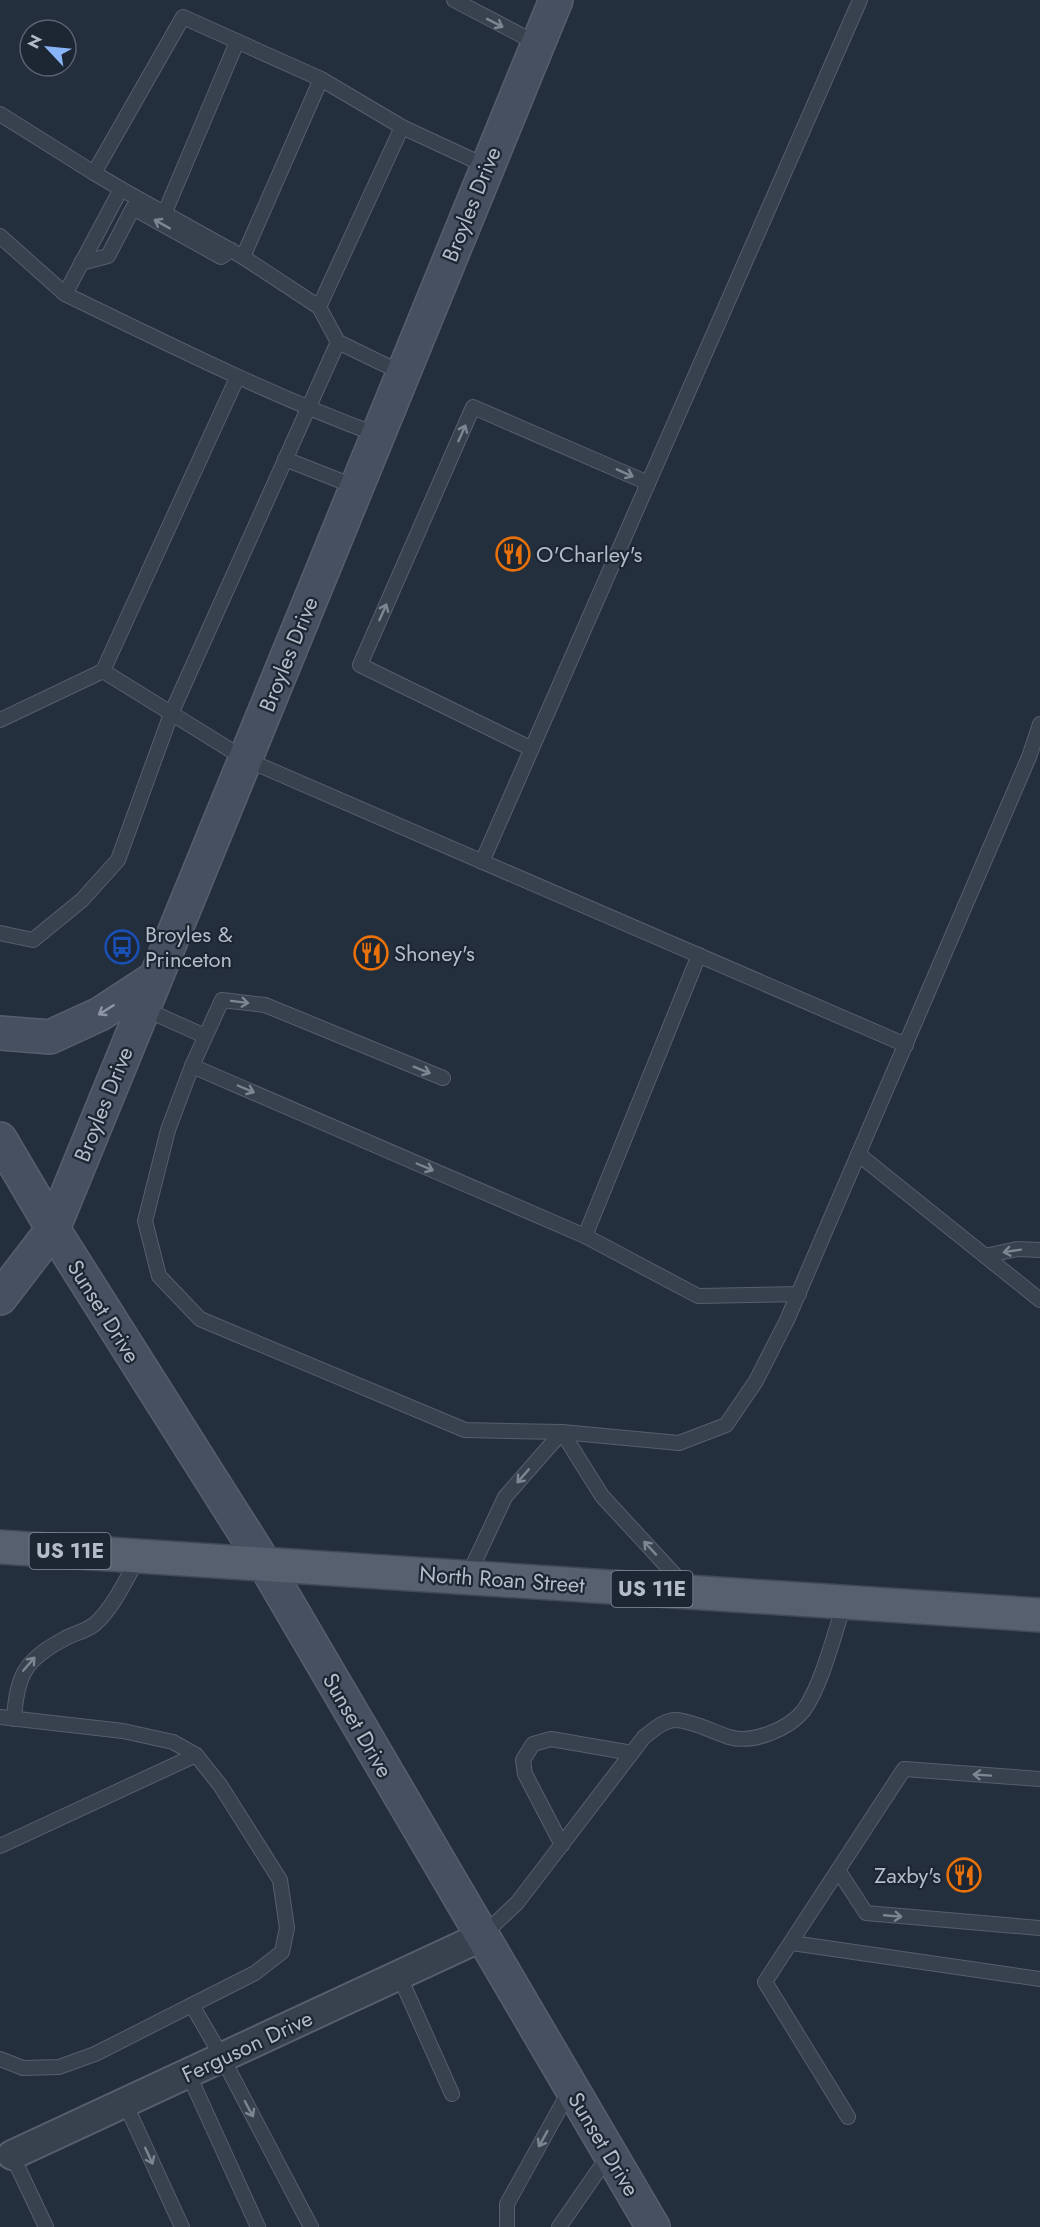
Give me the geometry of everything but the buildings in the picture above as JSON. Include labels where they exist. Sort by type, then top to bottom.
[{"type":"main road","name":"North Roan Street","points":[[0,1547],[1040,1615]]},
{"type":"street","name":"Broyles Drive","points":[[0,1298],[53,1229],[486,166],[556,0]]},
{"type":"street","points":[[0,1033],[50,1037],[100,1014],[155,978]]},
{"type":"street","name":"Sunset Drive","points":[[0,1139],[53,1229],[264,1563],[481,1937],[653,2227]]},
{"type":"street","name":"Ferguson Drive","points":[[6,2156],[481,1937]]},
{"type":"lane","points":[[454,0],[538,44]]},
{"type":"lane","points":[[482,862],[530,748],[860,0]]},
{"type":"lane","points":[[94,173],[183,17],[321,79],[402,127],[486,166]]},
{"type":"lane","points":[[165,212],[237,42]]},
{"type":"lane","points":[[237,254],[321,79]]},
{"type":"lane","points":[[0,114],[121,189],[237,254],[320,307],[338,342],[402,373]]},
{"type":"lane","points":[[320,307],[402,127]]},
{"type":"lane","points":[[65,294],[121,189]]},
{"type":"lane","points":[[81,263],[108,256],[133,208],[221,257],[237,254]]},
{"type":"lane","points":[[0,236],[65,294],[237,378],[306,408],[378,435]]},
{"type":"lane","points":[[0,933],[33,940],[82,900],[118,860],[171,714],[306,408],[338,342]]},
{"type":"lane","points":[[0,720],[103,671],[237,378]]},
{"type":"lane","points":[[530,748],[360,665],[473,407],[648,483]]},
{"type":"lane","points":[[285,459],[356,487]]},
{"type":"lane","points":[[103,671],[245,759],[906,1045]]},
{"type":"lane","points":[[443,1078],[265,1005],[222,1000],[192,1066],[168,1130],[145,1221],[159,1276],[200,1319],[465,1430],[561,1432],[679,1443],[726,1425],[756,1381],[799,1294],[1029,758],[1040,724]]},
{"type":"lane","points":[[585,1236],[699,955]]},
{"type":"lane","points":[[142,1008],[205,1036]]},
{"type":"lane","points":[[192,1066],[585,1236],[698,1296],[799,1294]]},
{"type":"lane","points":[[858,1154],[1040,1300]]},
{"type":"lane","points":[[985,1256],[1017,1249],[1040,1250]]},
{"type":"lane","points":[[467,1577],[505,1497],[561,1432]]},
{"type":"lane","points":[[561,1432],[602,1496],[690,1591]]},
{"type":"lane","points":[[0,2059],[23,2068],[59,2067],[95,2054],[255,1973],[282,1952],[287,1928],[280,1880],[220,1785],[196,1755],[173,1742],[123,1731],[7,1718],[22,1673],[33,1658],[63,1639],[95,1624],[109,1608],[141,1555]]},
{"type":"lane","points":[[481,1937],[517,1904],[644,1737],[653,1730],[663,1723],[676,1720],[732,1738],[761,1736],[783,1727],[803,1710],[817,1682],[846,1602]]},
{"type":"lane","points":[[562,1845],[525,1774],[524,1760],[533,1744],[551,1739],[632,1753]]},
{"type":"lane","points":[[0,1846],[196,1755]]},
{"type":"lane","points":[[848,2117],[765,1982],[904,1769],[1040,1779]]},
{"type":"lane","points":[[838,1870],[866,1913],[1040,1928]]},
{"type":"lane","points":[[792,1943],[1040,1979]]},
{"type":"lane","points":[[399,1975],[452,2094]]},
{"type":"lane","points":[[192,2005],[222,2057],[311,2227]]},
{"type":"lane","points":[[188,2073],[258,2227]]},
{"type":"lane","points":[[507,2227],[507,2204],[571,2088]]},
{"type":"lane","points":[[125,2103],[182,2227]]},
{"type":"lane","points":[[559,2227],[610,2154]]},
{"type":"lane","points":[[6,2156],[46,2227]]},
{"type":"place","name":"O'Charley's","points":[[513,554]]},
{"type":"place","name":"Broyles & Princeton","points":[[122,947]]},
{"type":"place","name":"Shoney's","points":[[371,953]]},
{"type":"place","name":"Zaxby's","points":[[964,1875]]}]
